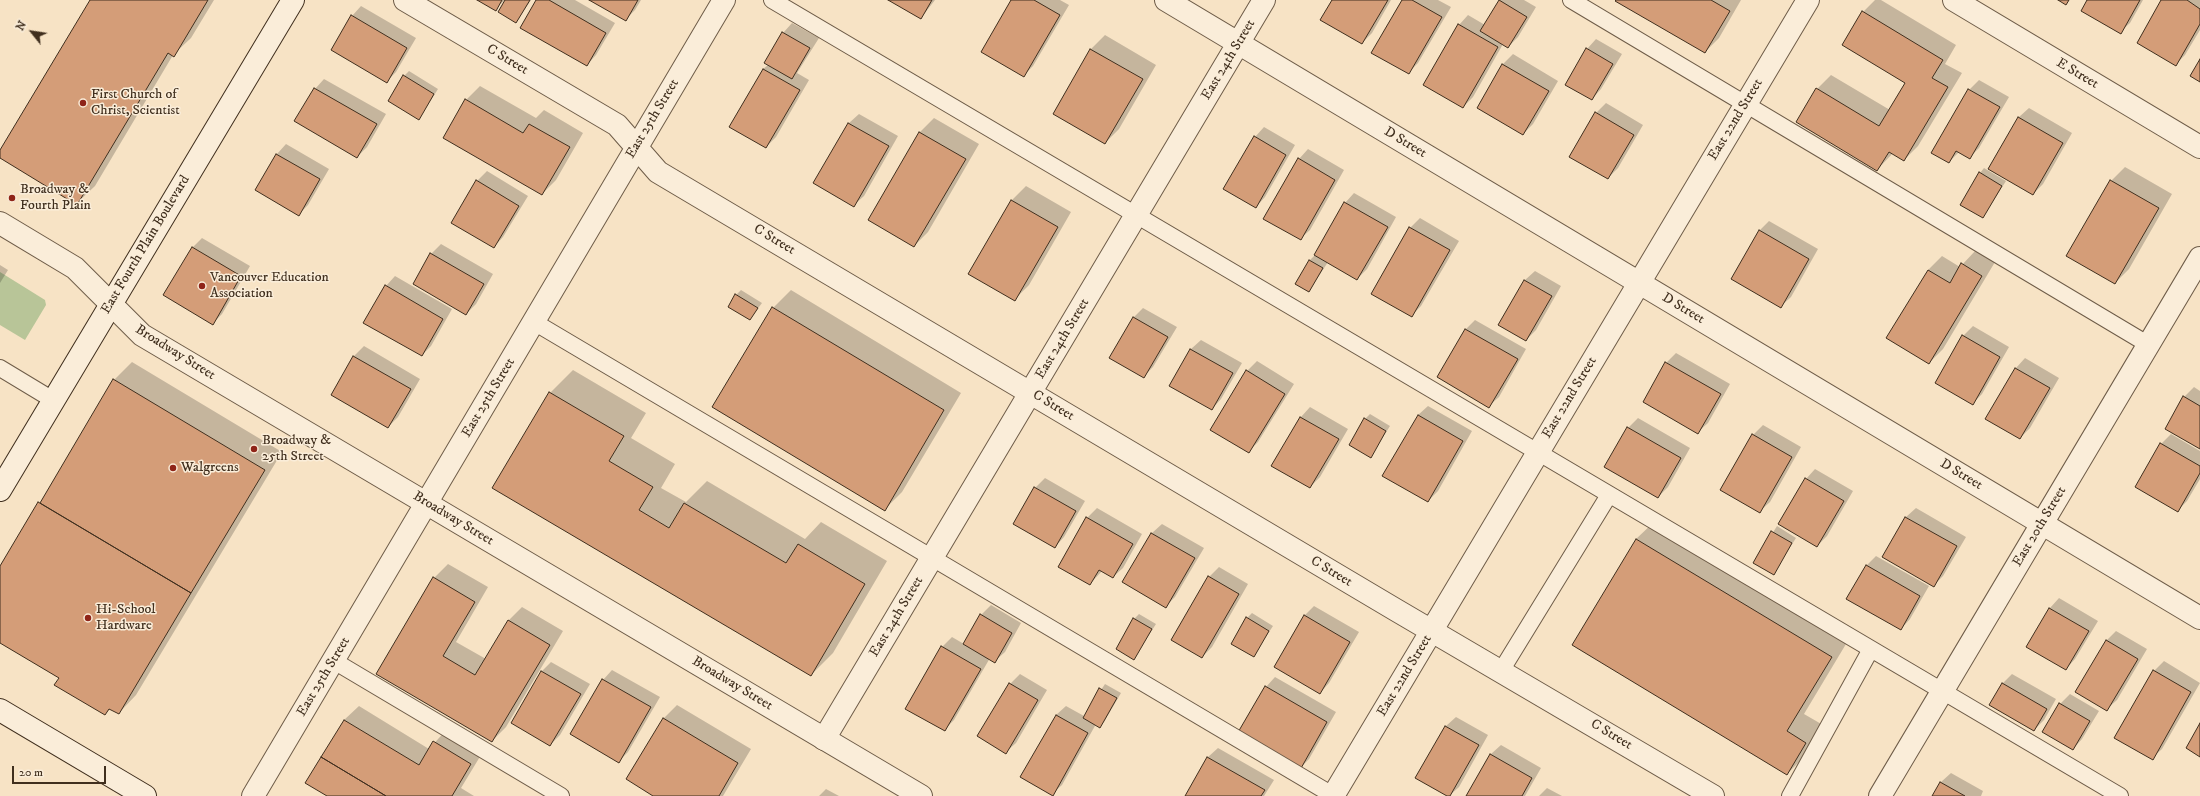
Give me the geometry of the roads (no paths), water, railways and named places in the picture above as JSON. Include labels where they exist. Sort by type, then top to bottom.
[{"type":"street","name":"East Fourth Plain Boulevard","points":[[0,490],[293,0]]},
{"type":"street","name":"C Street","points":[[405,0],[617,126],[658,172],[1713,796]]},
{"type":"street","name":"East 25th Street","points":[[253,796],[724,0]]},
{"type":"street","name":"D Street","points":[[1166,0],[2200,618]]},
{"type":"street","name":"East 24th Street","points":[[824,739],[1264,0]]},
{"type":"street","name":"East 22nd Street","points":[[1333,796],[1808,0]]},
{"type":"street","name":"E Street","points":[[1954,0],[2200,147]]},
{"type":"street","name":"Broadway Street","points":[[0,223],[75,268],[142,335],[920,796]]},
{"type":"street","name":"East 20th Street","points":[[1880,796],[2200,258]]},
{"type":"street","points":[[0,710],[145,796]]},
{"type":"lane","points":[[772,0],[2120,796]]},
{"type":"lane","points":[[1571,0],[2148,344]]},
{"type":"lane","points":[[534,322],[1333,796]]},
{"type":"lane","points":[[0,368],[53,400]]},
{"type":"lane","points":[[1501,671],[1609,494]]},
{"type":"lane","points":[[1790,796],[1871,649]]},
{"type":"lane","points":[[334,661],[561,796]]},
{"type":"place","name":"First Church of Christ, Scientist","points":[[83,103]]},
{"type":"place","name":"Broadway & Fourth Plain","points":[[12,198]]},
{"type":"place","name":"Vancouver Education Association","points":[[202,286]]},
{"type":"place","name":"Broadway & 25th Street","points":[[254,449]]},
{"type":"place","name":"Walgreens","points":[[173,468]]},
{"type":"place","name":"Hi-School Hardware","points":[[88,618]]}]
